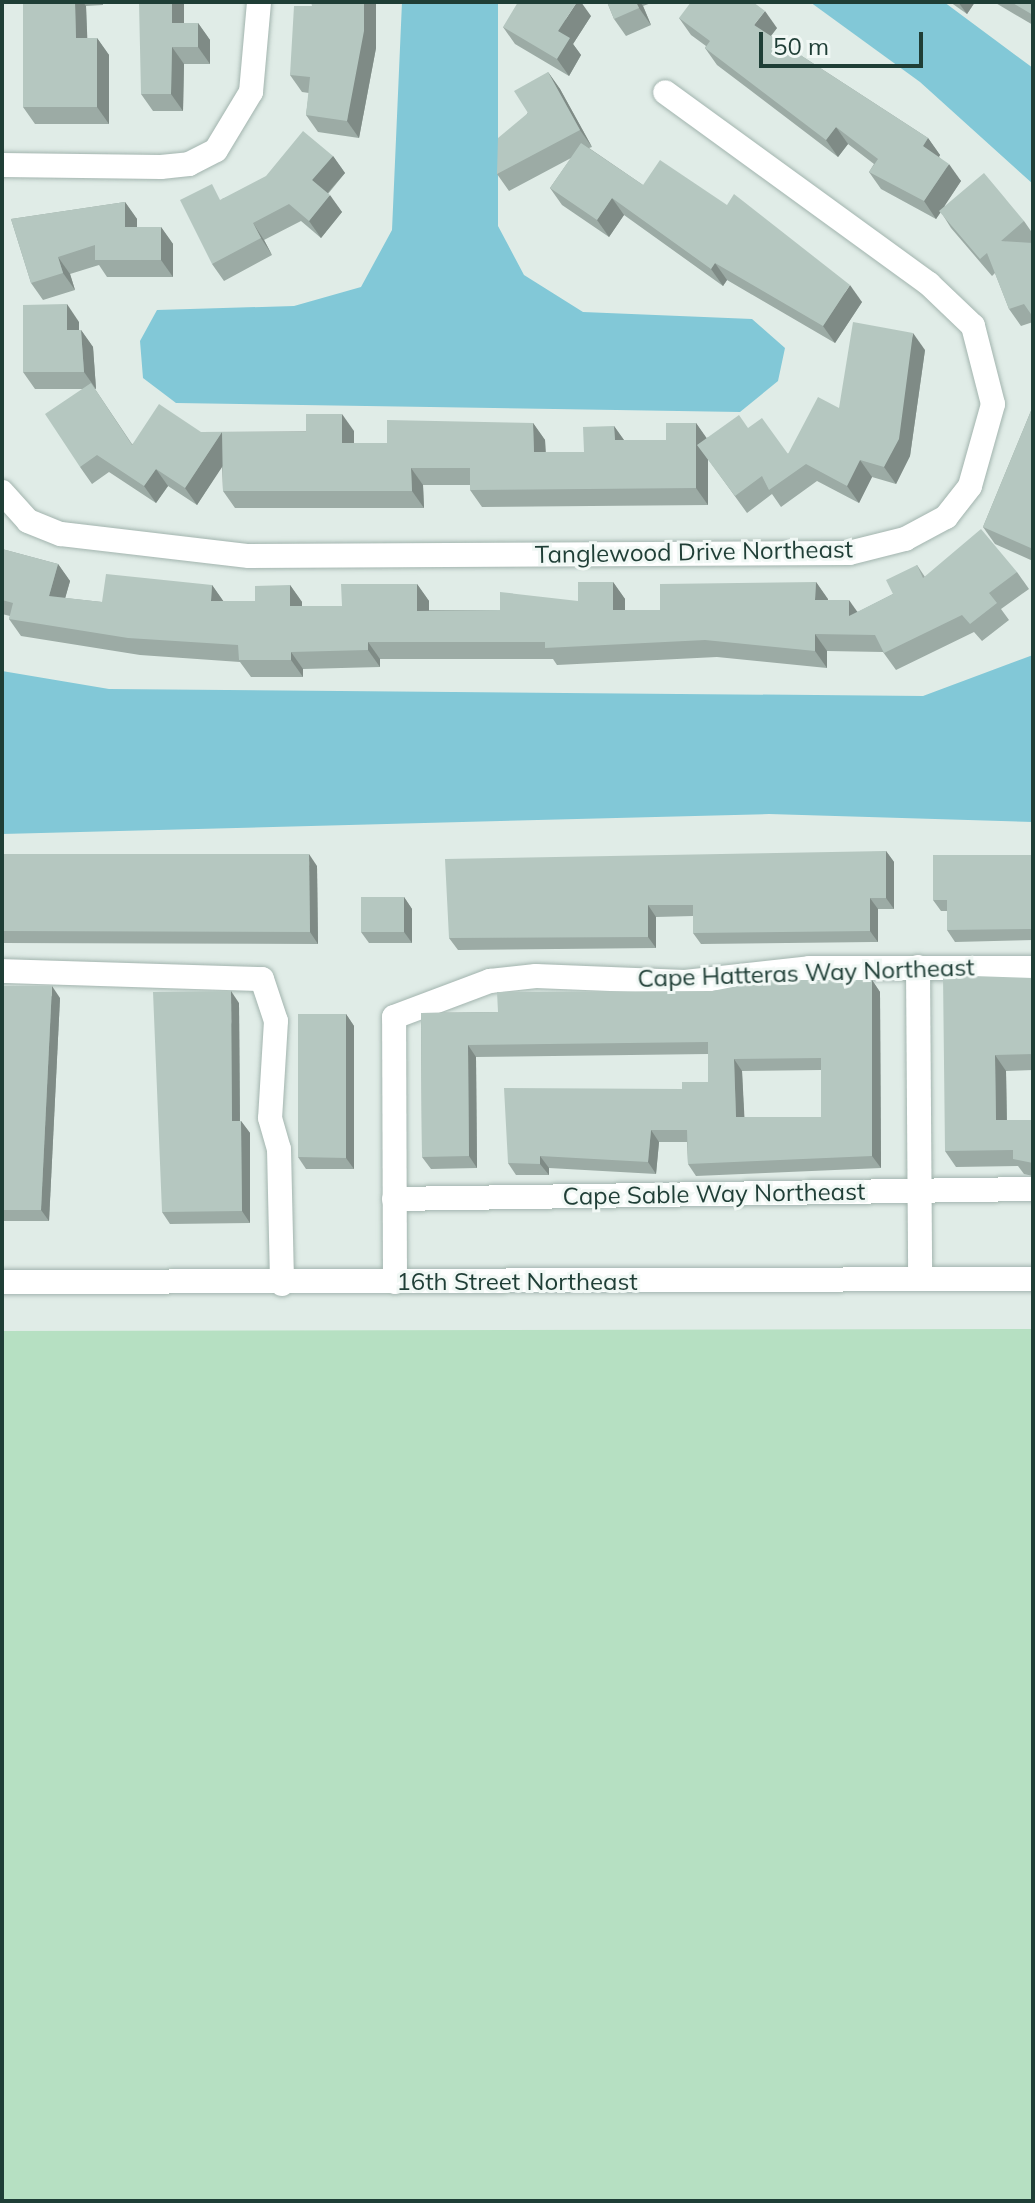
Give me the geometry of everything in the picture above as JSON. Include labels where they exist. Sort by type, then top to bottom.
[{"type":"street","points":[[2,165],[161,167],[189,164],[216,150],[251,92],[259,2]]},
{"type":"street","name":"Tanglewood Drive Northeast","points":[[2,492],[28,521],[61,534],[249,556],[849,553],[905,539],[946,517],[970,486],[993,404],[973,326],[929,284],[665,92]]},
{"type":"street","points":[[918,967],[920,1279]]},
{"type":"street","name":"Cape Hatteras Way Northeast","points":[[394,1199],[394,1017],[490,981],[536,976],[685,982],[809,968],[1033,968]]},
{"type":"street","points":[[2,971],[262,979],[276,1021],[270,1118],[279,1149],[282,1284]]},
{"type":"street","name":"Cape Sable Way Northeast","points":[[394,1199],[1033,1189]]},
{"type":"street","points":[[394,1199],[395,1282]]},
{"type":"street","name":"16th Street Northeast","points":[[2,1282],[282,1284],[1033,1279]]},
{"type":"green space","points":[[1033,1329],[1033,2201],[2,2201],[2,1331]]},
{"type":"water","points":[[402,2],[498,2],[498,226],[524,275],[583,312],[752,319],[785,348],[778,381],[740,412],[176,403],[143,378],[140,341],[157,310],[294,306],[361,287],[392,230]]},
{"type":"water","points":[[810,2],[944,2],[1033,68],[1033,184],[920,82]]},
{"type":"water","points":[[1033,655],[1033,822],[769,814],[2,834],[2,671],[109,689],[923,696]]},
{"type":"building","points":[[23,2],[75,2],[76,38],[97,38],[97,107],[23,107]]},
{"type":"building","points":[[139,2],[172,2],[172,23],[198,23],[198,47],[172,47],[171,94],[141,94]]},
{"type":"building","points":[[311,2],[364,2],[364,31],[347,121],[306,115],[310,77],[290,75],[294,6],[312,6]]},
{"type":"building","points":[[518,2],[577,2],[558,31],[570,38],[557,59],[503,27]]},
{"type":"building","points":[[607,2],[636,2],[639,8],[614,19]]},
{"type":"building","points":[[691,2],[753,2],[765,11],[754,25],[928,138],[923,146],[949,164],[924,201],[869,172],[878,159],[836,127],[826,140],[705,48],[710,41],[679,18]]},
{"type":"building","points":[[1011,2],[1033,2],[1033,15]]},
{"type":"building","points":[[548,72],[580,130],[497,174],[498,138],[528,113],[514,91]]},
{"type":"building","points":[[303,131],[333,156],[312,180],[330,195],[309,221],[289,204],[253,223],[261,238],[212,264],[180,200],[212,184],[220,200],[266,176]]},
{"type":"building","points":[[581,143],[643,185],[660,160],[727,205],[734,194],[850,285],[823,326],[715,263],[711,269],[612,198],[597,220],[550,188]]},
{"type":"building","points":[[984,173],[1024,221],[1001,241],[1033,243],[1033,317],[1024,304],[1009,309],[987,253],[980,259],[939,211]]},
{"type":"building","points":[[125,202],[125,227],[161,227],[161,260],[95,260],[95,245],[58,257],[63,273],[31,283],[11,219]]},
{"type":"building","points":[[67,304],[67,330],[81,330],[84,372],[23,372],[23,305]]},
{"type":"building","points":[[853,322],[913,333],[899,439],[884,467],[860,460],[847,486],[806,464],[769,490],[762,476],[735,496],[697,445],[739,415],[748,428],[762,418],[788,454],[818,397],[839,408]]},
{"type":"building","points":[[91,383],[132,445],[159,404],[201,432],[222,432],[185,488],[156,469],[144,486],[97,455],[80,467],[45,414]]},
{"type":"building","points":[[1033,406],[1033,549],[983,527]]},
{"type":"building","points":[[306,414],[342,414],[342,443],[387,443],[387,420],[533,423],[534,452],[584,452],[583,427],[614,426],[615,440],[666,440],[666,423],[696,423],[696,488],[470,490],[470,468],[411,468],[412,491],[223,491],[222,432],[306,432]]},
{"type":"building","points":[[981,529],[1017,572],[989,593],[997,603],[970,624],[962,615],[884,653],[875,635],[815,634],[815,651],[705,640],[545,648],[545,642],[368,642],[368,650],[291,652],[291,660],[239,660],[238,645],[128,638],[9,619],[13,603],[2,600],[2,549],[58,564],[49,596],[102,602],[106,574],[212,585],[211,601],[255,601],[255,586],[290,585],[290,606],[342,606],[341,584],[417,584],[417,611],[500,610],[500,592],[578,601],[578,582],[613,582],[613,610],[660,610],[660,584],[816,582],[815,600],[849,600],[849,616],[893,594],[886,580],[917,565],[923,578]]},
{"type":"building","points":[[886,851],[886,898],[870,898],[870,931],[693,933],[693,905],[648,905],[648,937],[449,938],[445,859]]},
{"type":"building","points":[[2,854],[309,854],[310,932],[2,931]]},
{"type":"building","points":[[933,855],[1033,855],[1033,929],[947,930],[947,900],[933,900]]},
{"type":"building","points":[[361,897],[404,897],[404,932],[361,932]]},
{"type":"building","points":[[943,975],[1033,978],[1033,1054],[995,1055],[996,1120],[1033,1120],[1033,1163],[1013,1159],[1013,1150],[945,1151]]},
{"type":"building","points":[[769,980],[872,980],[872,1156],[688,1164],[687,1130],[651,1130],[648,1162],[540,1156],[540,1164],[508,1163],[504,1088],[682,1089],[682,1082],[708,1082],[708,1042],[468,1045],[469,1156],[422,1157],[421,1013],[498,1012],[497,992],[712,991]],"holes":[[[821,1058],[821,1117],[736,1117],[734,1059]]]},
{"type":"building","points":[[2,986],[52,986],[41,1210],[2,1210]]},
{"type":"building","points":[[231,991],[232,1121],[241,1121],[242,1211],[162,1212],[153,992]]},
{"type":"building","points":[[298,1014],[346,1014],[346,1158],[298,1157]]}]
